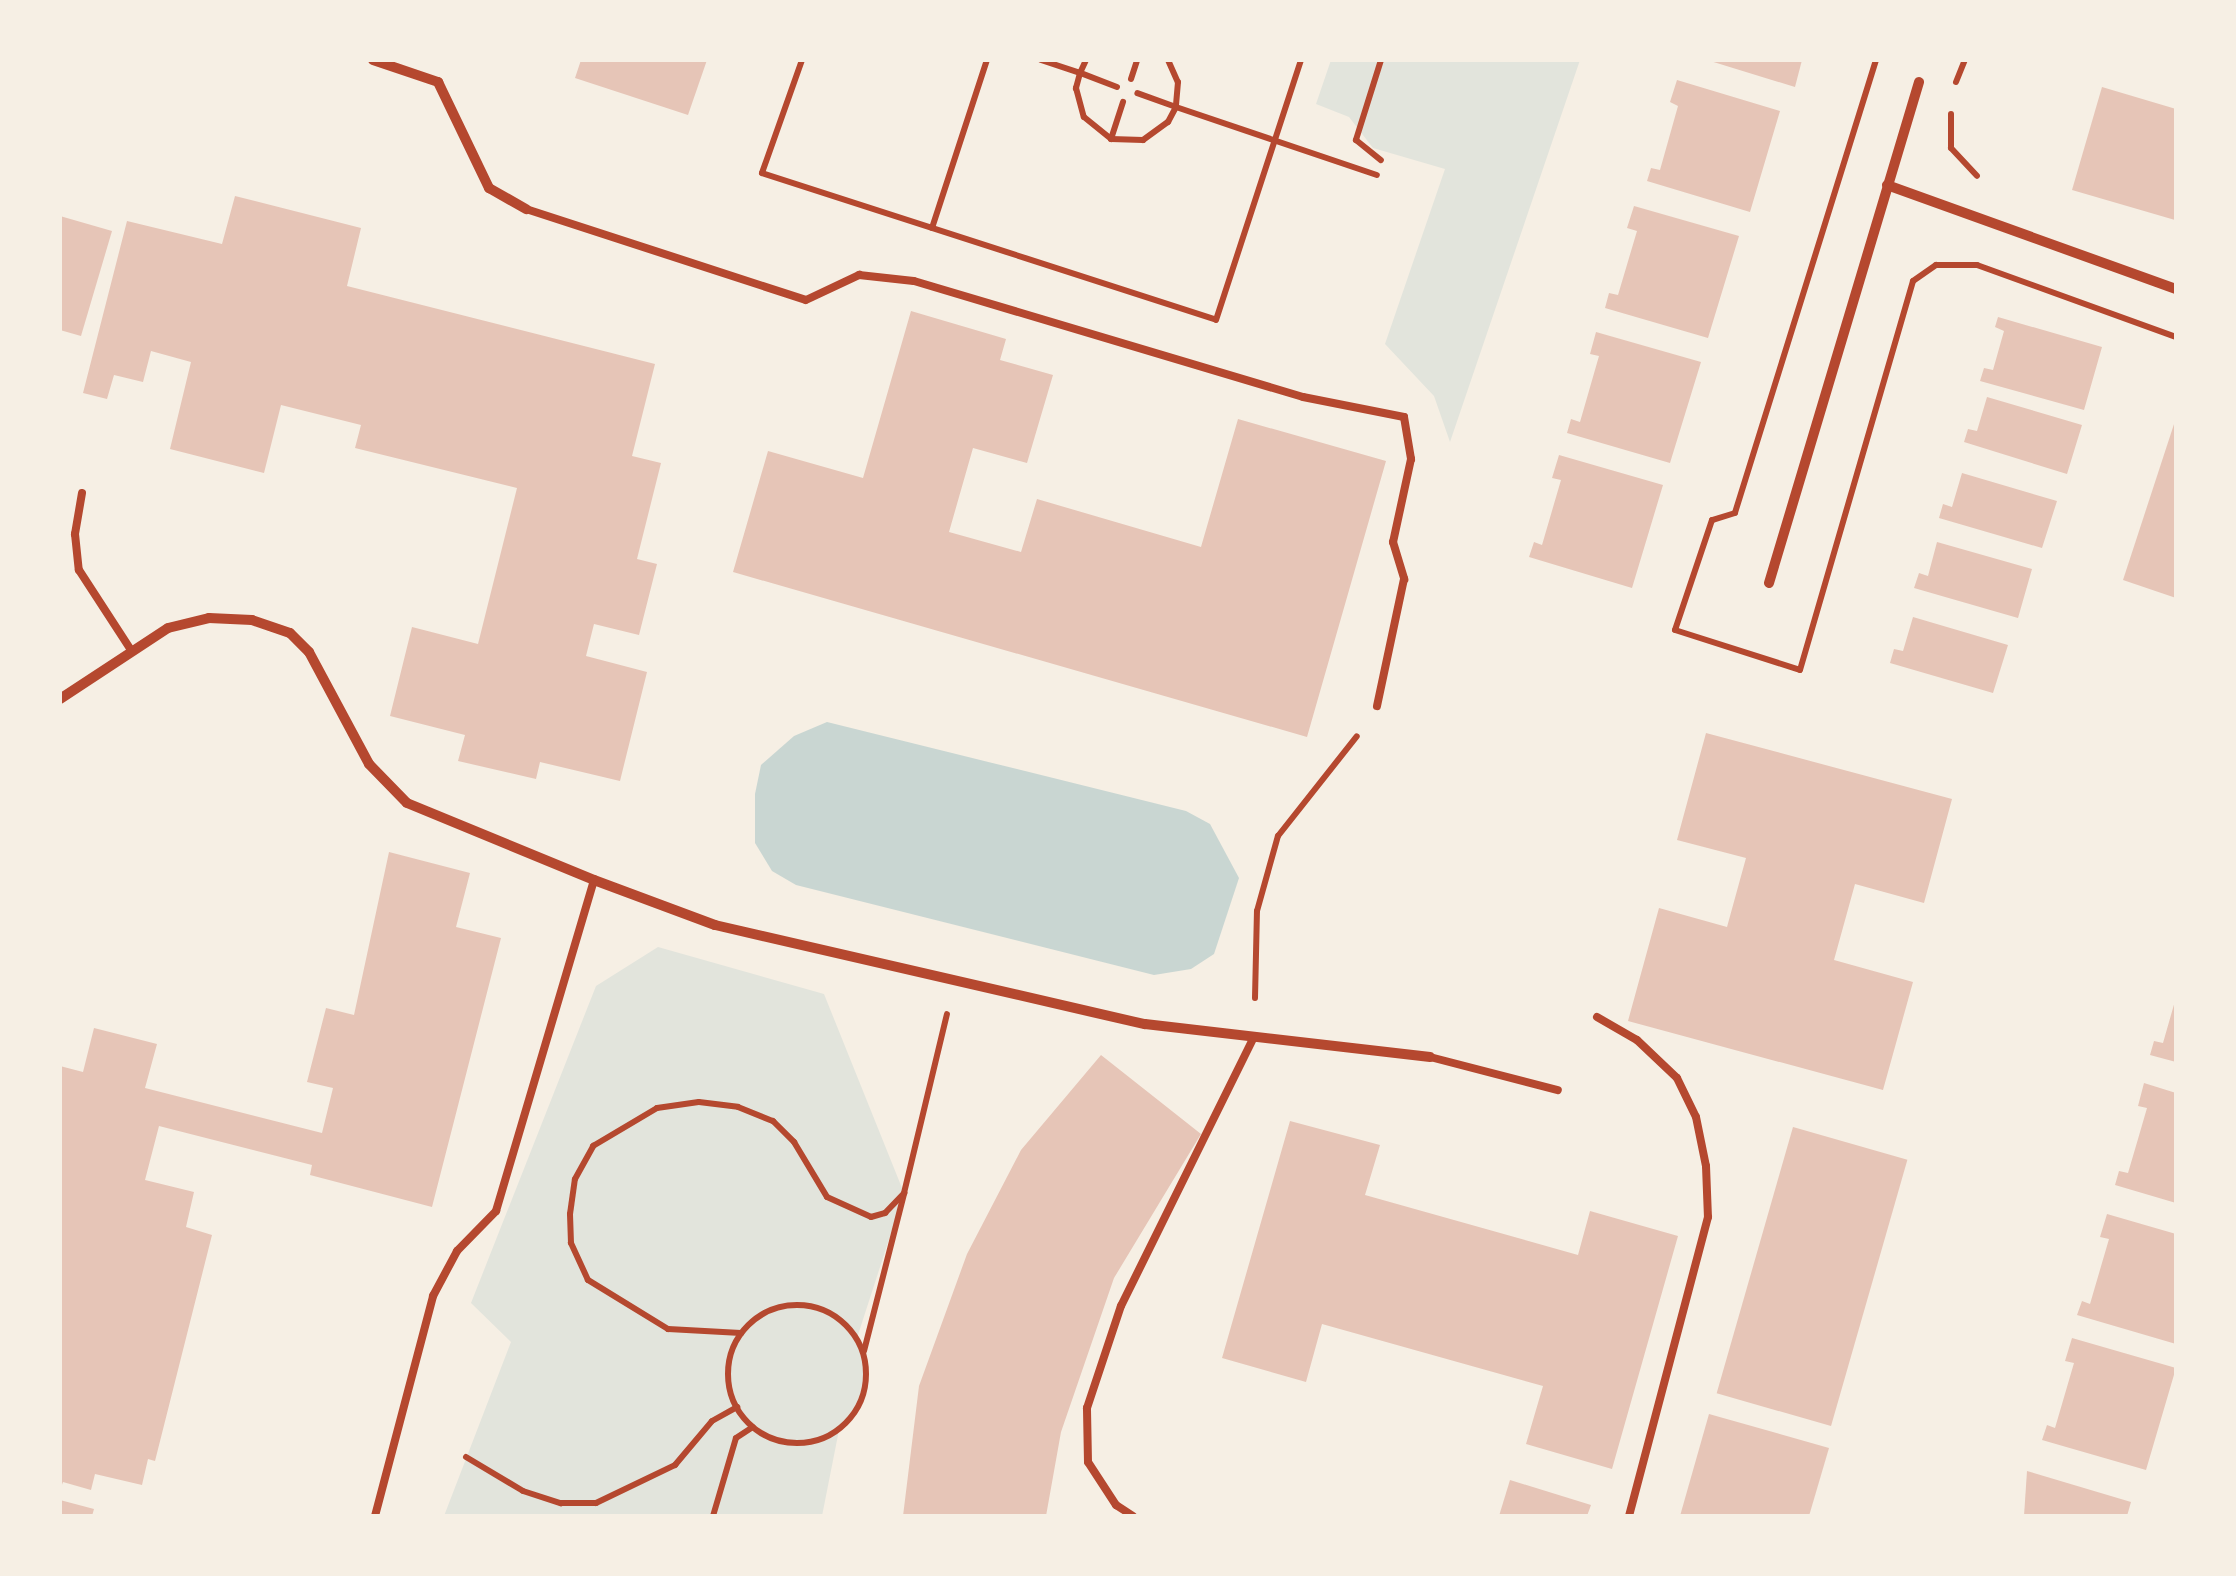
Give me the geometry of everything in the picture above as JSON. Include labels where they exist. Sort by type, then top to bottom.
[{"type":"street","points":[[374,60],[438,82],[490,188],[526,209]]},
{"type":"street","points":[[1769,584],[1919,82]]},
{"type":"street","points":[[1886,185],[2176,290]]},
{"type":"street","points":[[60,699],[168,628],[209,618],[252,620],[290,633],[326,678],[369,764],[408,803],[594,880],[715,924],[1146,1024],[1430,1057]]},
{"type":"lane","points":[[526,209],[806,300],[859,274],[914,281],[1303,397],[1404,416],[1411,459],[1393,542],[1404,579],[1376,706]]},
{"type":"lane","points":[[82,493],[75,534],[79,570],[131,650]]},
{"type":"lane","points":[[375,1516],[433,1296],[456,1251],[496,1211],[594,880]]},
{"type":"lane","points":[[1597,1017],[1638,1040],[1677,1078],[1696,1118],[1706,1166],[1708,1217],[1629,1516]]},
{"type":"lane","points":[[1133,1516],[1116,1505],[1088,1462],[1087,1408],[1121,1306],[1254,1036]]},
{"type":"lane","points":[[1430,1057],[1558,1090]]},
{"type":"path","points":[[802,60],[762,173],[1216,320],[1302,60]]},
{"type":"path","points":[[932,228],[987,60]]},
{"type":"path","points":[[1041,60],[1118,87]]},
{"type":"path","points":[[1086,60],[1080,74],[1084,117],[1111,139],[1143,140],[1168,122],[1176,106],[1178,82],[1168,60]]},
{"type":"path","points":[[1131,78],[1137,60]]},
{"type":"path","points":[[1381,60],[1356,140],[1382,160]]},
{"type":"path","points":[[1964,60],[1951,97],[1951,148],[1977,176],[1995,182]]},
{"type":"path","points":[[1137,93],[1377,175]]},
{"type":"path","points":[[1111,139],[1123,102]]},
{"type":"path","points":[[1254,1036],[1257,911],[1278,836],[1331,776],[1376,706]]},
{"type":"path","points":[[864,1352],[841,1320],[815,1306],[772,1309],[741,1333],[728,1376],[737,1407],[754,1428],[794,1443],[838,1430],[855,1413],[866,1382],[864,1352],[955,980]]},
{"type":"path","points":[[741,1333],[668,1329],[588,1280],[571,1243],[570,1214],[574,1178],[593,1146],[656,1108],[700,1102],[738,1107],[773,1120],[794,1142],[828,1197],[844,1206],[871,1217],[904,1193]]},
{"type":"path","points":[[466,1458],[523,1491],[561,1503],[596,1503],[674,1465],[712,1421],[737,1407]]},
{"type":"path","points":[[714,1516],[736,1438],[754,1428]]},
{"type":"shaded area","points":[[1331,60],[1580,60],[1450,442],[1434,396],[1385,344],[1445,169],[1373,148],[1349,117],[1316,104]]},
{"type":"shaded area","points":[[827,722],[1186,811],[1210,824],[1239,878],[1214,954],[1191,969],[1154,975],[796,885],[772,871],[755,843],[755,794],[761,765],[794,736]]},
{"type":"shaded area","points":[[658,947],[824,994],[904,1193],[857,1338],[867,1382],[855,1413],[839,1430],[822,1516],[444,1516],[511,1342],[471,1303],[596,986]]},
{"type":"building","points":[[581,60],[707,60],[688,115],[575,78]]},
{"type":"building","points":[[1707,60],[1802,60],[1795,87]]},
{"type":"building","points":[[1677,80],[1780,111],[1750,212],[1647,181],[1651,168],[1660,170],[1678,106],[1670,102]]},
{"type":"building","points":[[2102,87],[2176,109],[2175,220],[2072,190]]},
{"type":"building","points":[[235,196],[361,228],[347,286],[655,364],[632,456],[661,463],[637,559],[657,564],[639,635],[594,624],[586,656],[647,672],[620,781],[540,762],[536,779],[458,761],[465,735],[390,716],[412,627],[478,644],[517,488],[355,448],[361,425],[281,405],[264,473],[170,449],[191,362],[151,351],[143,382],[114,375],[107,399],[83,393],[127,221],[222,244]]},
{"type":"building","points":[[1634,206],[1739,236],[1708,338],[1605,308],[1609,293],[1618,295],[1637,231],[1627,228]]},
{"type":"building","points":[[60,216],[112,231],[81,336],[60,330]]},
{"type":"building","points":[[911,311],[1006,339],[1000,360],[1053,375],[1027,463],[973,448],[949,532],[1021,552],[1037,499],[1201,547],[1238,419],[1386,461],[1307,737],[733,572],[768,451],[863,478]]},
{"type":"building","points":[[1998,317],[2102,347],[2084,410],[1980,381],[1984,368],[1993,370],[2004,331],[1995,327]]},
{"type":"building","points":[[1596,332],[1701,362],[1670,463],[1567,433],[1571,419],[1580,422],[1599,356],[1590,354]]},
{"type":"building","points":[[1987,397],[2082,425],[2067,474],[1964,442],[1968,429],[1977,431]]},
{"type":"building","points":[[2176,418],[2176,598],[2123,580]]},
{"type":"building","points":[[1559,455],[1663,485],[1632,588],[1529,557],[1534,542],[1542,545],[1561,480],[1552,478]]},
{"type":"building","points":[[1962,473],[2057,501],[2042,548],[1939,518],[1943,504],[1952,507]]},
{"type":"building","points":[[1937,542],[2032,569],[2018,618],[1914,588],[1919,573],[1928,576]]},
{"type":"building","points":[[1913,617],[2008,645],[1993,693],[1890,663],[1894,649],[1903,651]]},
{"type":"building","points":[[1706,733],[1952,799],[1924,903],[1855,884],[1834,960],[1913,982],[1883,1090],[1628,1021],[1659,908],[1727,927],[1746,858],[1677,840]]},
{"type":"building","points":[[389,852],[470,873],[456,927],[501,938],[432,1207],[310,1175],[312,1165],[159,1126],[145,1180],[194,1192],[186,1227],[212,1235],[155,1461],[148,1459],[142,1485],[95,1474],[91,1490],[63,1482],[60,1490],[60,1066],[83,1072],[94,1028],[157,1044],[145,1088],[322,1133],[333,1088],[307,1082],[326,1008],[354,1015]]},
{"type":"building","points":[[2175,1001],[2176,1062],[2150,1055],[2154,1041],[2163,1043]]},
{"type":"building","points":[[1101,1055],[1201,1134],[1114,1278],[1061,1432],[1046,1516],[903,1516],[919,1386],[967,1254],[1021,1150]]},
{"type":"building","points":[[2144,1083],[2176,1093],[2176,1203],[2115,1185],[2119,1171],[2128,1173],[2147,1108],[2138,1106]]},
{"type":"building","points":[[1290,1121],[1380,1145],[1365,1195],[1578,1255],[1590,1211],[1678,1236],[1612,1469],[1526,1444],[1543,1386],[1322,1324],[1306,1382],[1222,1358]]},
{"type":"building","points":[[1793,1127],[1907,1160],[1831,1426],[1717,1393]]},
{"type":"building","points":[[2107,1214],[2176,1234],[2176,1344],[2077,1315],[2082,1301],[2090,1304],[2109,1239],[2100,1237]]},
{"type":"building","points":[[2072,1338],[2176,1368],[2146,1470],[2042,1440],[2047,1425],[2055,1428],[2074,1363],[2065,1361]]},
{"type":"building","points":[[1709,1414],[1829,1448],[1809,1516],[1680,1516]]},
{"type":"building","points":[[2027,1471],[2131,1502],[2127,1516],[2024,1516]]},
{"type":"building","points":[[1510,1480],[1591,1505],[1587,1516],[1499,1516]]},
{"type":"building","points":[[60,1500],[94,1509],[92,1516],[60,1516]]}]
